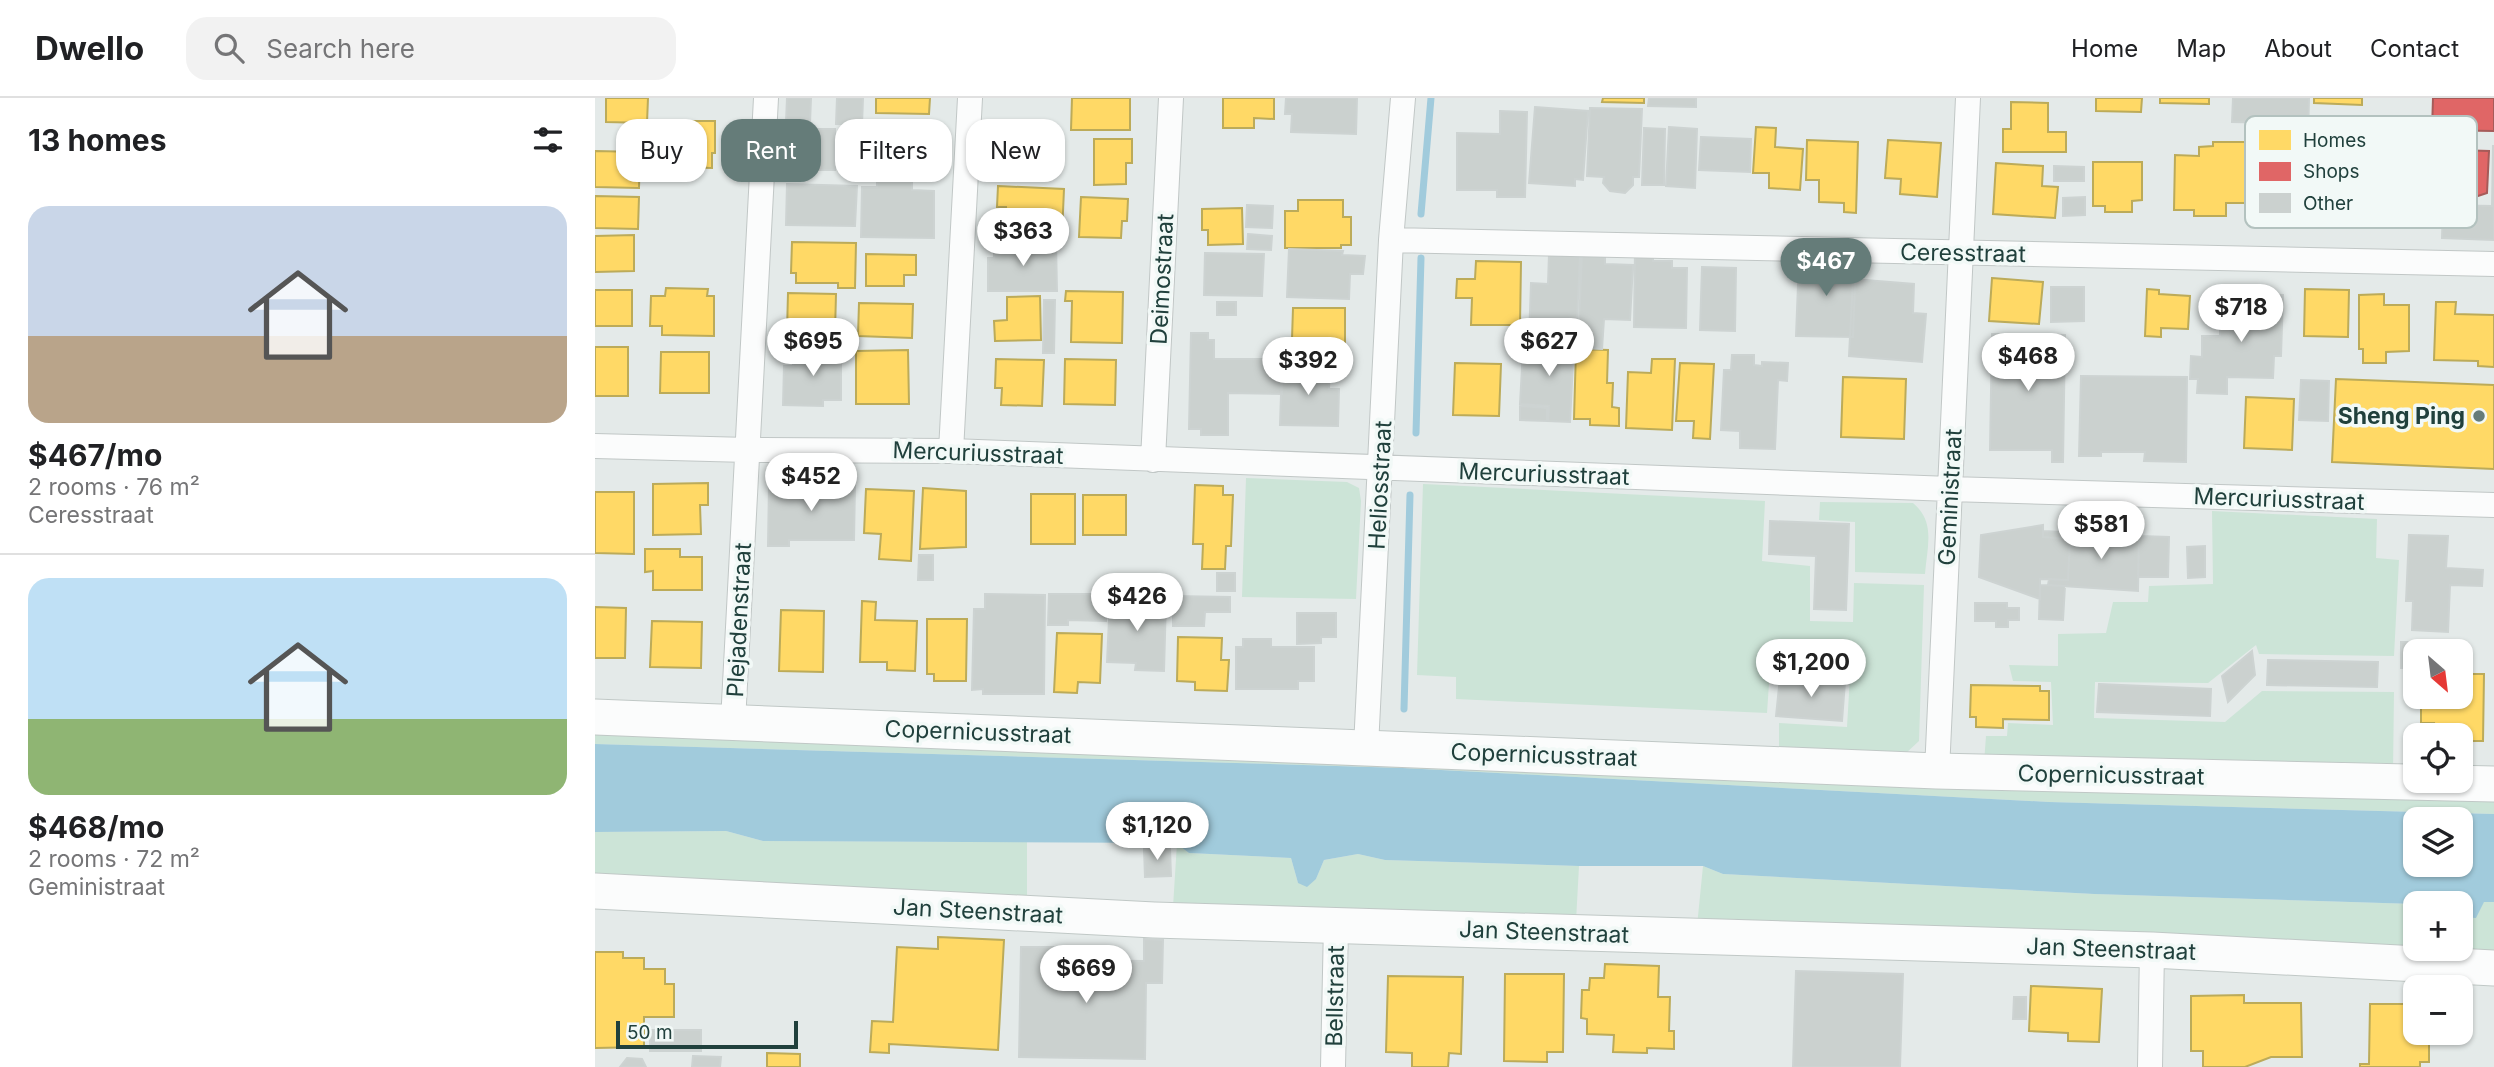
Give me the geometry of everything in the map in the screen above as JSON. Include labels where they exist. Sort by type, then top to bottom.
[{"type":"street","name":"Plejadenstraat","points":[[733,722],[766,98]]},
{"type":"street","points":[[951,451],[969,98]]},
{"type":"street","name":"Deimostraat","points":[[1153,460],[1171,98]]},
{"type":"street","name":"Heliosstraat","points":[[1366,747],[1391,240],[1403,98]]},
{"type":"street","name":"Geministraat","points":[[1937,771],[1968,98]]},
{"type":"street","name":"Ceresstraat","points":[[1391,240],[2494,264]]},
{"type":"street","name":"Mercuriusstraat","points":[[595,446],[951,451],[1950,489],[2494,505]]},
{"type":"street","name":"Copernicusstraat","points":[[595,717],[1937,771],[2494,783]]},
{"type":"street","name":"Jan Steenstraat","points":[[595,891],[1154,920],[2152,950],[2494,968]]},
{"type":"street","name":"Bellstraat","points":[[1333,1067],[1336,925]]},
{"type":"street","points":[[2150,1067],[2152,950]]},
{"type":"green space","points":[[1246,478],[1347,482],[1359,488],[1361,501],[1356,599],[1242,597]]},
{"type":"green space","points":[[1423,484],[1765,501],[1762,561],[1810,566],[1810,621],[1853,622],[1854,583],[1924,585],[1919,741],[1905,754],[1779,751],[1779,723],[1847,727],[1850,676],[1770,669],[1767,713],[1456,699],[1456,677],[1417,675]]},
{"type":"green space","points":[[1820,502],[1913,503],[1925,518],[1927,527],[1925,574],[1855,572],[1855,522],[1819,520]]},
{"type":"green space","points":[[2212,511],[2377,519],[2376,558],[2399,560],[2394,656],[2259,654],[2256,645],[2208,683],[2095,682],[2094,718],[2225,722],[2262,691],[2394,692],[2393,773],[1984,763],[1986,736],[2007,736],[2008,723],[2053,725],[2051,682],[2013,681],[2009,665],[2058,666],[2058,634],[2106,633],[2113,602],[2148,602],[2149,586],[2213,584]]},
{"type":"green space","points":[[595,726],[2494,799],[2494,814],[2473,813],[2473,807],[2403,807],[2403,812],[2049,802],[1403,768],[595,744]]},
{"type":"green space","points":[[726,831],[763,841],[1027,842],[1027,898],[595,884],[595,832]]},
{"type":"green space","points":[[1177,843],[1189,853],[1291,858],[1298,883],[1316,879],[1324,860],[1358,854],[1385,860],[1579,866],[1576,921],[1173,907]]},
{"type":"green space","points":[[1703,866],[1723,874],[2094,894],[2403,904],[2403,953],[1697,926]]},
{"type":"green space","points":[[2484,902],[2494,902],[2494,957],[2473,956],[2473,910]]},
{"type":"water","points":[[595,744],[1403,768],[2049,802],[2403,812],[2403,877],[2473,877],[2473,813],[2494,814],[2494,902],[2484,902],[2476,918],[2473,918],[2473,891],[2403,891],[2403,904],[2094,894],[1723,874],[1703,866],[1579,866],[1385,860],[1358,854],[1324,860],[1316,879],[1307,887],[1298,883],[1291,858],[1189,853],[1176,843],[763,841],[726,831],[595,832]]},
{"type":"building: Homes","points":[[606,98],[648,98],[647,119],[616,119],[616,122],[606,122]]},
{"type":"building: Homes","points":[[876,98],[930,98],[929,114],[876,113]]},
{"type":"building: Homes","points":[[1072,98],[1130,98],[1130,130],[1071,130]]},
{"type":"building: Homes","points":[[1223,98],[1274,98],[1274,119],[1254,118],[1254,128],[1223,128]]},
{"type":"building: Homes","points":[[1603,98],[1644,98],[1644,103],[1602,102]]},
{"type":"building: Homes","points":[[2096,98],[2142,98],[2141,112],[2096,111]]},
{"type":"building: Homes","points":[[2160,98],[2209,98],[2209,104],[2160,103]]},
{"type":"building: Homes","points":[[2314,98],[2362,98],[2362,105],[2314,103]]},
{"type":"building: Homes","points":[[2011,102],[2048,103],[2048,132],[2066,132],[2066,152],[2003,152],[2003,129],[2011,129]]},
{"type":"building: Homes","points":[[707,121],[715,121],[712,168],[707,168]]},
{"type":"building: Homes","points":[[1756,127],[1776,128],[1775,147],[1803,149],[1800,190],[1769,188],[1769,173],[1753,173]]},
{"type":"building: Homes","points":[[1094,139],[1132,139],[1132,163],[1126,163],[1126,184],[1094,185]]},
{"type":"building: Homes","points":[[1807,140],[1858,142],[1856,213],[1844,212],[1844,203],[1819,202],[1819,180],[1806,180]]},
{"type":"building: Homes","points":[[1888,140],[1941,143],[1937,197],[1900,194],[1901,179],[1885,178]]},
{"type":"building: Homes","points":[[2213,142],[2245,142],[2245,203],[2226,203],[2226,216],[2194,216],[2194,210],[2174,210],[2175,155],[2199,156],[2199,147],[2213,146]]},
{"type":"building: Homes","points":[[595,151],[616,151],[616,182],[639,182],[639,188],[595,187]]},
{"type":"building: Homes","points":[[2093,162],[2142,162],[2142,200],[2132,201],[2132,212],[2105,212],[2105,206],[2093,206]]},
{"type":"building: Homes","points":[[1996,163],[2043,166],[2042,186],[2058,187],[2055,218],[1993,214]]},
{"type":"building: Homes","points":[[998,186],[1064,189],[1062,234],[1005,231],[1006,207],[997,207]]},
{"type":"building: Homes","points":[[595,196],[639,197],[638,229],[595,228]]},
{"type":"building: Homes","points":[[1081,197],[1128,199],[1127,221],[1122,221],[1121,238],[1079,237]]},
{"type":"building: Homes","points":[[1298,200],[1343,200],[1343,217],[1351,217],[1351,245],[1341,245],[1341,248],[1285,248],[1285,211],[1298,211]]},
{"type":"building: Homes","points":[[1242,208],[1243,244],[1208,245],[1208,230],[1202,230],[1202,209]]},
{"type":"building: Homes","points":[[634,235],[634,271],[595,272],[595,236]]},
{"type":"building: Homes","points":[[792,242],[856,243],[855,288],[838,288],[838,283],[796,283],[796,273],[791,273]]},
{"type":"building: Homes","points":[[866,254],[916,255],[916,275],[904,275],[904,286],[866,286]]},
{"type":"building: Homes","points":[[1476,261],[1521,262],[1520,325],[1471,325],[1472,298],[1456,298],[1457,279],[1475,279]]},
{"type":"building: Homes","points":[[1992,278],[2043,282],[2039,324],[1989,321]]},
{"type":"building: Homes","points":[[666,288],[708,289],[707,296],[714,296],[714,336],[662,335],[662,326],[650,326],[651,296],[665,296]]},
{"type":"building: Homes","points":[[2147,289],[2159,290],[2159,294],[2190,296],[2188,329],[2161,328],[2161,337],[2145,336]]},
{"type":"building: Homes","points":[[2305,289],[2349,290],[2348,337],[2304,336]]},
{"type":"building: Homes","points":[[595,290],[632,290],[632,326],[595,326]]},
{"type":"building: Homes","points":[[1066,291],[1123,292],[1122,343],[1071,342],[1072,301],[1065,301]]},
{"type":"building: Homes","points":[[788,293],[836,294],[835,332],[787,331]]},
{"type":"building: Homes","points":[[2384,294],[2384,305],[2409,305],[2409,351],[2386,352],[2386,363],[2363,363],[2363,349],[2359,349],[2359,295]]},
{"type":"building: Homes","points":[[1040,296],[1041,340],[995,341],[994,321],[1007,320],[1007,297]]},
{"type":"building: Homes","points":[[2436,302],[2456,302],[2455,314],[2494,315],[2494,367],[2478,366],[2478,361],[2434,360]]},
{"type":"building: Homes","points":[[859,303],[913,304],[912,338],[858,336]]},
{"type":"building: Homes","points":[[1293,308],[1345,308],[1345,345],[1296,345],[1296,353],[1284,353],[1284,339],[1292,339]]},
{"type":"building: Homes","points":[[595,347],[628,347],[628,396],[595,396]]},
{"type":"building: Homes","points":[[1576,349],[1608,350],[1607,383],[1613,383],[1612,407],[1619,408],[1619,426],[1590,425],[1590,419],[1574,419]]},
{"type":"building: Homes","points":[[908,350],[909,404],[856,404],[856,351]]},
{"type":"building: Homes","points":[[661,352],[709,352],[709,393],[660,393]]},
{"type":"building: Homes","points":[[996,359],[1044,360],[1042,406],[1001,405],[1002,388],[995,388]]},
{"type":"building: Homes","points":[[1065,359],[1116,360],[1115,405],[1064,404]]},
{"type":"building: Homes","points":[[1652,359],[1675,359],[1672,430],[1626,428],[1628,372],[1651,373]]},
{"type":"building: Homes","points":[[1455,363],[1501,364],[1499,416],[1453,415]]},
{"type":"building: Homes","points":[[1680,363],[1714,364],[1710,439],[1693,438],[1694,421],[1676,421]]},
{"type":"building: Homes","points":[[1843,377],[1906,379],[1904,439],[1841,437]]},
{"type":"building: Homes","points":[[2336,379],[2494,385],[2494,469],[2332,462]]},
{"type":"building: Homes","points":[[2246,397],[2294,399],[2292,450],[2244,448]]},
{"type":"building: Homes","points":[[708,483],[708,505],[700,505],[701,534],[653,535],[653,484]]},
{"type":"building: Homes","points":[[1195,485],[1223,486],[1223,495],[1233,495],[1231,546],[1226,546],[1225,569],[1202,569],[1203,544],[1193,544]]},
{"type":"building: Homes","points":[[923,488],[966,491],[966,547],[920,549]]},
{"type":"building: Homes","points":[[866,489],[914,491],[911,561],[879,559],[881,534],[864,533]]},
{"type":"building: Homes","points":[[595,492],[634,492],[634,554],[595,553]]},
{"type":"building: Homes","points":[[1031,494],[1075,494],[1075,544],[1031,544]]},
{"type":"building: Homes","points":[[1083,495],[1126,495],[1126,535],[1083,535]]},
{"type":"building: Homes","points":[[645,549],[680,549],[680,557],[702,557],[702,590],[653,590],[653,571],[645,572]]},
{"type":"building: Homes","points":[[862,601],[876,602],[875,620],[917,621],[915,671],[887,670],[887,662],[860,662]]},
{"type":"building: Homes","points":[[595,607],[626,608],[625,658],[595,658]]},
{"type":"building: Homes","points":[[781,610],[824,611],[823,672],[779,671]]},
{"type":"building: Homes","points":[[927,619],[967,619],[966,681],[934,681],[934,674],[927,674]]},
{"type":"building: Homes","points":[[652,621],[702,622],[701,668],[650,667]]},
{"type":"building: Homes","points":[[1057,633],[1102,634],[1100,683],[1078,682],[1077,693],[1054,692]]},
{"type":"building: Homes","points":[[1178,637],[1222,638],[1221,660],[1229,660],[1227,691],[1195,690],[1195,682],[1177,681]]},
{"type":"building: Homes","points":[[2473,674],[2484,674],[2483,741],[2473,741],[2473,723],[2421,723],[2421,709],[2473,709]]},
{"type":"building: Homes","points":[[1971,685],[2040,686],[2040,691],[2049,691],[2049,720],[2003,719],[2003,728],[1976,727],[1976,717],[1970,717]]},
{"type":"building: Homes","points":[[938,937],[1004,940],[998,1050],[889,1044],[889,1053],[870,1052],[872,1021],[893,1022],[897,947],[938,949]]},
{"type":"building: Homes","points":[[595,952],[623,952],[623,958],[644,958],[644,969],[665,969],[665,984],[674,984],[674,1017],[644,1017],[644,1047],[595,1048]]},
{"type":"building: Homes","points":[[1605,964],[1659,966],[1658,997],[1670,997],[1669,1031],[1674,1031],[1674,1049],[1647,1048],[1647,1053],[1613,1052],[1614,1035],[1587,1034],[1587,1019],[1581,1018],[1582,990],[1589,990],[1590,978],[1604,978]]},
{"type":"building: Homes","points":[[1505,974],[1564,974],[1563,1052],[1547,1052],[1547,1062],[1504,1061]]},
{"type":"building: Homes","points":[[1388,976],[1463,977],[1461,1054],[1449,1053],[1448,1067],[1412,1067],[1412,1053],[1386,1052]]},
{"type":"building: Homes","points":[[2031,986],[2102,989],[2099,1042],[2068,1041],[2068,1033],[2029,1031]]},
{"type":"building: Homes","points":[[2244,995],[2244,1003],[2301,1003],[2302,1057],[2271,1057],[2245,1067],[2203,1067],[2203,1051],[2191,1051],[2191,996]]},
{"type":"building: Homes","points":[[2370,1004],[2403,1004],[2403,1045],[2429,1045],[2429,1062],[2420,1062],[2420,1067],[2360,1067],[2360,1064],[2369,1064]]},
{"type":"building: Homes","points":[[767,1053],[800,1054],[800,1067],[767,1067]]},
{"type":"building: Shops","points":[[2433,98],[2494,98],[2494,131],[2477,131],[2477,116],[2432,116]]},
{"type":"building: Shops","points":[[2477,151],[2489,151],[2487,193],[2477,196]]},
{"type":"building: Other","points":[[787,98],[811,98],[810,119],[786,119]]},
{"type":"building: Other","points":[[837,98],[863,98],[862,119],[836,119]]},
{"type":"building: Other","points":[[1286,98],[1357,98],[1356,134],[1291,132],[1292,114],[1285,114]]},
{"type":"building: Other","points":[[1649,98],[1696,98],[1696,107],[1648,106]]},
{"type":"building: Other","points":[[2233,98],[2309,98],[2309,116],[2245,116],[2245,122],[2232,122]]},
{"type":"building: Other","points":[[1535,107],[1588,111],[1583,180],[1575,179],[1575,186],[1529,183]]},
{"type":"building: Other","points":[[1590,108],[1642,109],[1639,177],[1633,177],[1633,185],[1625,193],[1610,191],[1603,183],[1604,177],[1587,176]]},
{"type":"building: Other","points":[[1500,111],[1527,112],[1525,197],[1497,197],[1497,190],[1457,190],[1457,133],[1500,134]]},
{"type":"building: Other","points":[[1669,127],[1697,129],[1695,188],[1666,186]]},
{"type":"building: Other","points":[[1644,128],[1665,129],[1664,185],[1642,185]]},
{"type":"building: Other","points":[[821,129],[835,129],[835,170],[821,170]]},
{"type":"building: Other","points":[[1701,137],[1751,139],[1750,172],[1699,170]]},
{"type":"building: Other","points":[[2493,145],[2494,240],[2442,238],[2442,228],[2477,228],[2477,206],[2492,206]]},
{"type":"building: Other","points":[[2054,166],[2084,167],[2084,181],[2054,181]]},
{"type":"building: Other","points":[[877,182],[912,182],[912,190],[934,191],[934,238],[861,237],[862,187],[877,187]]},
{"type":"building: Other","points":[[787,184],[857,186],[855,226],[786,225]]},
{"type":"building: Other","points":[[2085,197],[2085,215],[2063,216],[2063,198]]},
{"type":"building: Other","points":[[1247,205],[1273,206],[1272,228],[1246,227]]},
{"type":"building: Other","points":[[1248,234],[1272,236],[1271,250],[1247,249]]},
{"type":"building: Other","points":[[1056,243],[1057,291],[988,291],[988,258],[994,258],[994,244]]},
{"type":"building: Other","points":[[1289,249],[1343,251],[1342,255],[1365,256],[1363,274],[1350,274],[1349,299],[1287,297]]},
{"type":"building: Other","points":[[1635,251],[1653,251],[1653,261],[1672,261],[1672,268],[1687,268],[1686,328],[1634,327]]},
{"type":"building: Other","points":[[1205,253],[1264,254],[1262,296],[1204,295]]},
{"type":"building: Other","points":[[1549,254],[1580,256],[1576,341],[1529,339],[1531,283],[1548,284]]},
{"type":"building: Other","points":[[1582,254],[1605,255],[1605,264],[1633,265],[1630,320],[1604,319],[1602,349],[1578,348]]},
{"type":"building: Other","points":[[1799,259],[1856,261],[1853,337],[1796,336]]},
{"type":"building: Other","points":[[1702,267],[1736,268],[1735,331],[1700,330]]},
{"type":"building: Other","points":[[1853,279],[1914,284],[1913,313],[1926,314],[1922,362],[1849,356]]},
{"type":"building: Other","points":[[2051,287],[2084,287],[2084,321],[2051,322]]},
{"type":"building: Other","points":[[2234,294],[2283,295],[2281,356],[2274,356],[2273,378],[2227,377],[2227,394],[2197,393],[2198,379],[2190,379],[2191,356],[2202,357],[2202,336],[2220,336],[2220,319],[2234,319]]},
{"type":"building: Other","points":[[1044,300],[1055,300],[1054,353],[1043,353]]},
{"type":"building: Other","points":[[1217,302],[1236,302],[1236,315],[1217,315]]},
{"type":"building: Other","points":[[1191,333],[1208,333],[1208,340],[1214,340],[1214,359],[1282,359],[1282,394],[1228,393],[1228,435],[1201,435],[1201,429],[1189,429]]},
{"type":"building: Other","points":[[1992,334],[2065,335],[2063,462],[2052,462],[2052,450],[1990,450]]},
{"type":"building: Other","points":[[1533,341],[1574,342],[1570,422],[1548,421],[1549,406],[1520,404],[1523,350],[1533,350]]},
{"type":"building: Other","points":[[793,349],[841,350],[841,400],[823,400],[823,406],[783,405],[784,366],[793,366]]},
{"type":"building: Other","points":[[1732,355],[1754,355],[1754,365],[1762,366],[1762,362],[1788,363],[1787,381],[1778,380],[1775,449],[1740,448],[1740,431],[1721,430],[1724,370],[1731,370]]},
{"type":"building: Other","points":[[1282,365],[1330,367],[1329,389],[1339,389],[1338,426],[1280,425]]},
{"type":"building: Other","points":[[2081,376],[2187,377],[2186,462],[2144,461],[2145,452],[2101,452],[2101,456],[2079,456]]},
{"type":"building: Other","points":[[2301,380],[2329,381],[2328,421],[2299,420]]},
{"type":"building: Other","points":[[1520,406],[1547,408],[1547,421],[1520,420]]},
{"type":"building: Other","points":[[769,484],[855,485],[854,540],[789,540],[789,546],[768,546]]},
{"type":"building: Other","points":[[1770,521],[1849,524],[1846,610],[1814,609],[1816,556],[1769,554]]},
{"type":"building: Other","points":[[2043,525],[2043,537],[2070,539],[2068,580],[2040,579],[2040,599],[1979,577],[1981,535]]},
{"type":"building: Other","points":[[2043,531],[2139,536],[2138,591],[2048,585],[2049,579],[2068,580],[2070,539],[2043,537]]},
{"type":"building: Other","points":[[2409,535],[2448,536],[2446,568],[2483,570],[2482,586],[2450,585],[2448,632],[2412,630],[2413,601],[2406,601]]},
{"type":"building: Other","points":[[2139,536],[2169,537],[2168,577],[2138,577]]},
{"type":"building: Other","points":[[2205,546],[2205,577],[2188,578],[2187,547]]},
{"type":"building: Other","points":[[919,555],[933,555],[933,580],[918,580]]},
{"type":"building: Other","points":[[1217,573],[1235,573],[1235,591],[1217,591]]},
{"type":"building: Other","points":[[2040,585],[2065,586],[2063,620],[2039,619]]},
{"type":"building: Other","points":[[985,594],[1045,595],[1044,694],[983,694],[983,689],[972,690],[974,609],[985,609]]},
{"type":"building: Other","points":[[1049,594],[1106,594],[1106,621],[1068,620],[1068,625],[1048,625]]},
{"type":"building: Other","points":[[1173,596],[1230,597],[1230,612],[1205,612],[1204,626],[1173,626]]},
{"type":"building: Other","points":[[1110,598],[1166,600],[1164,671],[1135,670],[1136,663],[1107,662]]},
{"type":"building: Other","points":[[1975,603],[2007,603],[2007,608],[2019,608],[2019,620],[2008,620],[2008,627],[1996,627],[1996,621],[1975,621]]},
{"type":"building: Other","points":[[1297,613],[1336,613],[1336,637],[1321,637],[1321,643],[1297,644]]},
{"type":"building: Other","points":[[1243,639],[1271,639],[1271,647],[1314,647],[1314,681],[1298,681],[1298,689],[1236,689],[1236,647],[1243,647]]},
{"type":"building: Other","points":[[2401,642],[2403,642],[2403,668]]},
{"type":"building: Other","points":[[2252,651],[2255,675],[2228,702],[2222,676]]},
{"type":"building: Other","points":[[2268,660],[2378,662],[2377,687],[2267,685]]},
{"type":"building: Other","points":[[1780,677],[1845,682],[1842,721],[1776,716]]},
{"type":"building: Other","points":[[2099,684],[2211,689],[2210,716],[2097,712]]},
{"type":"building: Other","points":[[1170,848],[1171,876],[1145,877],[1144,849]]},
{"type":"building: Other","points":[[1144,939],[1163,940],[1162,983],[1146,983],[1145,1059],[1019,1057],[1021,947],[1055,947],[1054,967],[1079,967],[1079,960],[1144,961]]},
{"type":"building: Other","points":[[1796,971],[1903,974],[1900,1067],[1793,1067]]},
{"type":"building: Other","points":[[2014,997],[2026,997],[2026,1019],[2013,1019]]},
{"type":"building: Other","points":[[650,1030],[701,1030],[701,1051],[650,1051]]},
{"type":"building: Other","points":[[693,1056],[721,1057],[720,1067],[692,1067]]},
{"type":"building: Other","points":[[627,1058],[642,1059],[646,1067],[620,1067]]},
{"type":"waterway","points":[[1421,214],[1431,98]]},
{"type":"waterway","points":[[1416,433],[1421,258]]},
{"type":"waterway","points":[[1404,709],[1410,495]]},
{"type":"place","name":"Sheng Ping","points":[[2479,416]]}]
